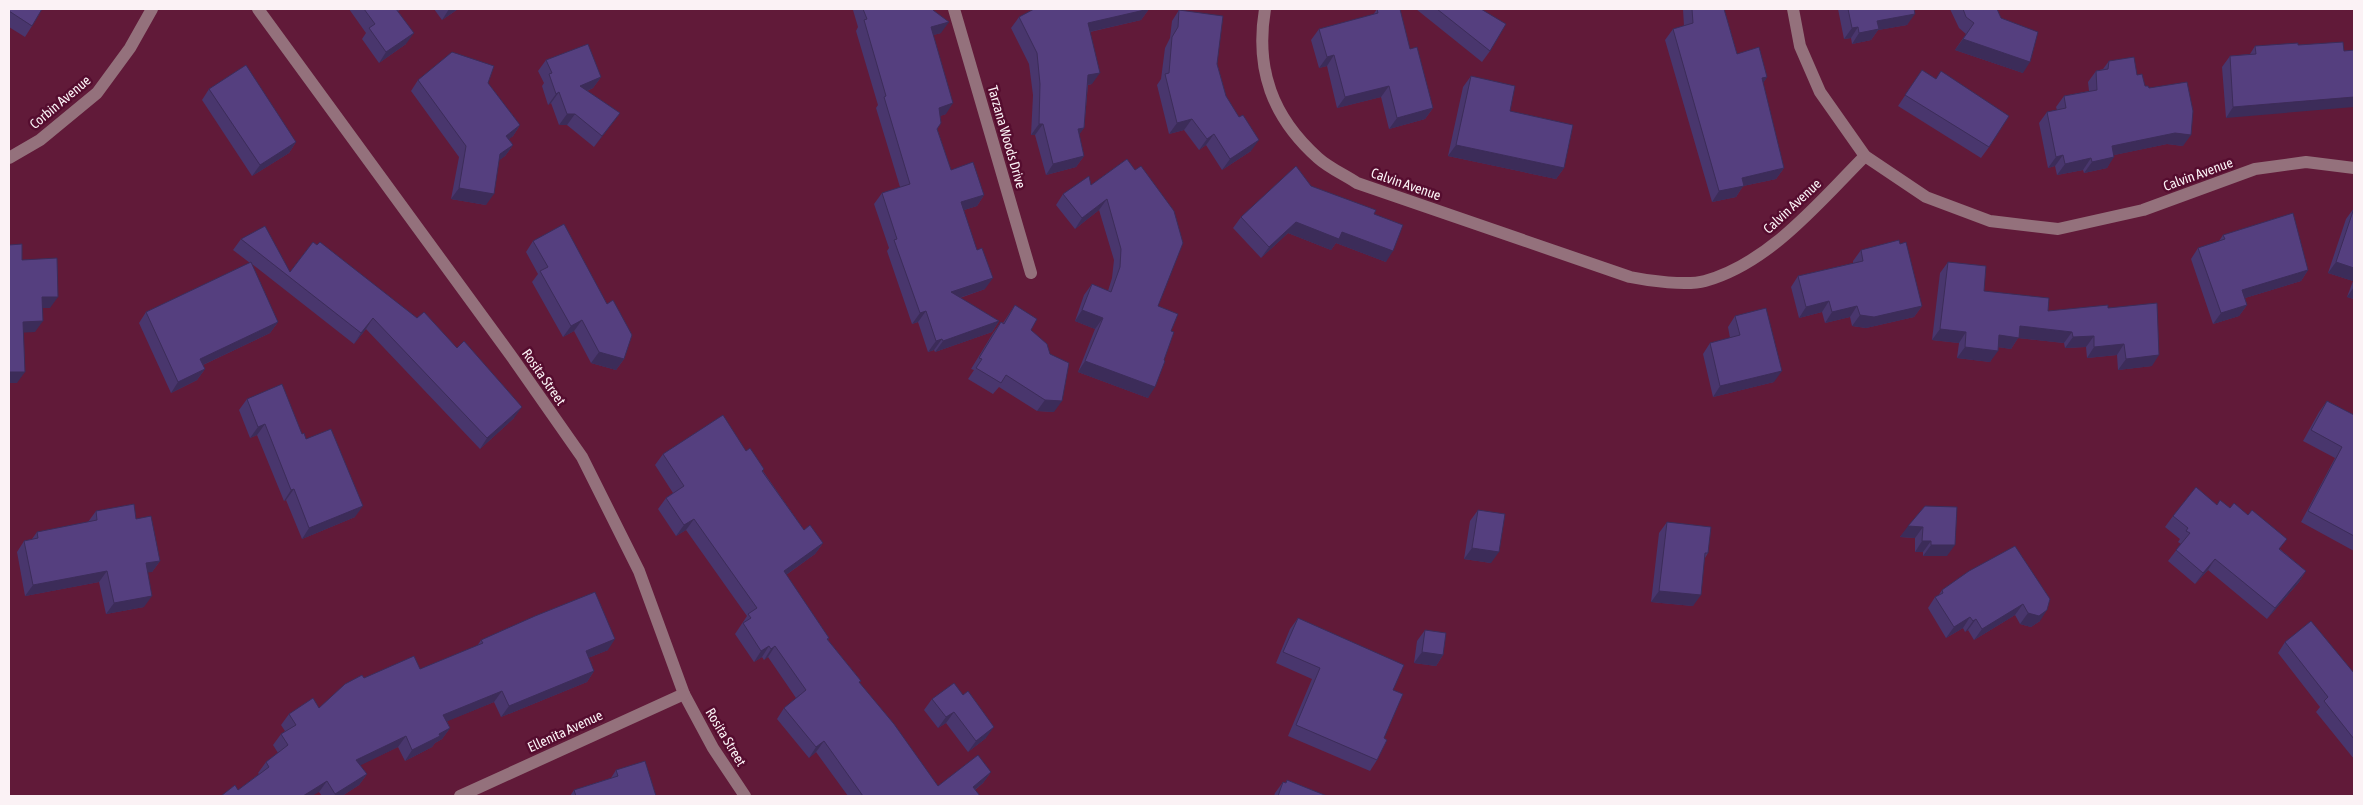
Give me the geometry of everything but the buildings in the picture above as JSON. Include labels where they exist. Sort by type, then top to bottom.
[{"type":"street","name":"Corbin Avenue","points":[[9,158],[40,140],[97,94],[130,48],[152,9]]},
{"type":"street","name":"Rosita Street","points":[[258,9],[512,357],[582,457],[639,571],[684,694],[713,748],[745,796]]},
{"type":"street","name":"Tarzana Woods Drive","points":[[954,9],[1031,273]]},
{"type":"street","name":"Calvin Avenue","points":[[1265,9],[1261,51],[1270,95],[1291,129],[1319,159],[1357,183],[1630,277],[1656,282],[1704,281],[1752,260],[1792,230],[1865,156],[1926,197],[1944,204],[1990,221],[2058,229],[2143,210],[2254,169],[2306,162],[2354,168]]},
{"type":"street","points":[[1793,9],[1800,46],[1820,92],[1865,156]]},
{"type":"street","name":"Ellenita Avenue","points":[[460,796],[684,694]]}]
